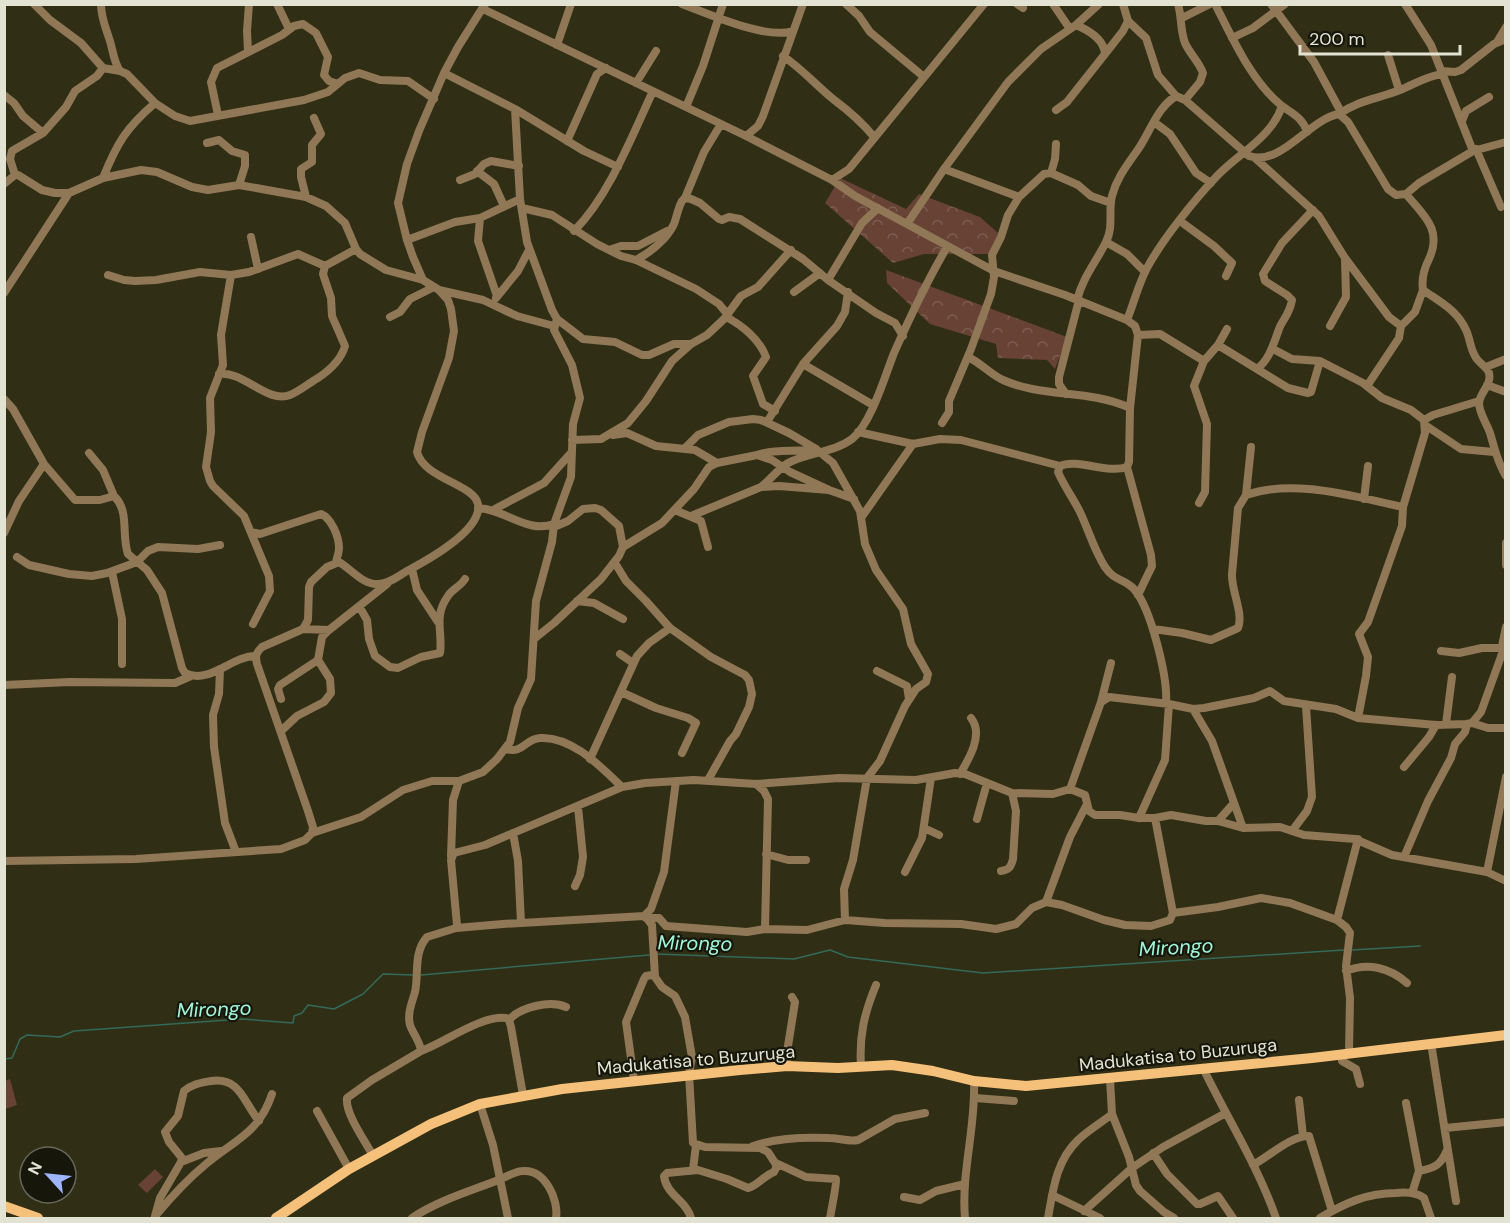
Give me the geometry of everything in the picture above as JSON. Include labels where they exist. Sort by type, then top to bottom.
[{"type":"main road","name":"Madukatisa to Buzuruga","points":[[277,1218],[349,1169],[431,1124],[480,1104],[523,1095],[634,1080],[787,1066],[892,1065],[914,1067],[974,1081],[1026,1086],[1110,1079],[1506,1035]]},
{"type":"main road","points":[[4,1206],[38,1218]]},
{"type":"street","points":[[34,4],[50,20],[81,43],[103,68],[120,71],[132,78],[155,103],[175,116],[190,122],[304,100],[328,92],[351,75],[359,74],[380,80],[403,80],[413,83],[434,99]]},
{"type":"street","points":[[101,4],[102,19],[116,65],[120,71]]},
{"type":"street","points":[[248,51],[249,4]]},
{"type":"street","points":[[277,4],[289,29]]},
{"type":"street","points":[[557,45],[571,4]]},
{"type":"street","points":[[682,4],[718,19],[778,34],[793,31]]},
{"type":"street","points":[[686,107],[703,66],[723,4]]},
{"type":"street","points":[[846,4],[859,16],[870,32],[924,77]]},
{"type":"street","points":[[832,180],[849,168],[984,4]]},
{"type":"street","points":[[1053,4],[1073,27],[1096,37],[1105,49],[1105,54]]},
{"type":"street","points":[[907,224],[1008,82],[1041,49],[1073,27],[1100,4]]},
{"type":"street","points":[[1123,4],[1128,21],[1144,34],[1158,75],[1176,96],[1185,100],[1244,152],[1255,158],[1313,210],[1389,317],[1401,326]]},
{"type":"street","points":[[1178,4],[1182,18],[1180,26],[1186,46],[1203,73],[1200,82],[1185,100]]},
{"type":"street","points":[[1182,18],[1210,4]]},
{"type":"street","points":[[1215,4],[1232,38],[1259,81],[1282,106],[1305,124],[1307,132]]},
{"type":"street","points":[[1232,38],[1253,28],[1274,8],[1285,4]]},
{"type":"street","points":[[1405,4],[1431,45],[1501,207]]},
{"type":"street","points":[[746,136],[758,126],[763,116],[800,6]]},
{"type":"street","points":[[423,280],[407,240],[398,203],[407,164],[444,73],[484,7],[832,180],[947,247],[994,271],[1078,300],[1127,320],[1135,326],[1138,335],[1130,408],[1127,467],[1152,566],[1138,595]]},
{"type":"street","points":[[1274,8],[1314,62],[1340,113],[1353,129],[1388,189],[1396,195],[1406,194],[1419,183],[1475,150],[1506,142]]},
{"type":"street","points":[[1056,110],[1067,102],[1123,31],[1128,21]]},
{"type":"street","points":[[218,115],[211,82],[217,68],[289,29],[303,24],[316,33],[328,57],[324,75],[329,81],[338,84]]},
{"type":"street","points":[[1255,158],[1277,153],[1328,118],[1362,100],[1399,90],[1443,72],[1461,70],[1501,41],[1506,27]]},
{"type":"street","points":[[636,82],[656,51]]},
{"type":"street","points":[[1388,55],[1399,90]]},
{"type":"street","points":[[783,56],[807,73],[847,108],[874,137]]},
{"type":"street","points":[[103,68],[97,76],[75,91],[66,107],[43,133],[12,151],[10,159],[15,175],[42,190],[69,193],[103,178],[131,171],[147,170],[192,187],[208,189],[239,185],[306,197],[326,206],[345,223],[356,249],[386,270],[423,280],[436,288],[448,300],[451,309],[454,331],[448,358],[417,453],[426,468],[471,494],[477,501],[478,507],[470,525],[448,547],[390,581],[322,637],[318,660],[330,680],[331,693],[324,702],[297,716],[281,731]]},
{"type":"street","points":[[567,141],[597,74],[606,68]]},
{"type":"street","points":[[444,73],[492,96],[584,151],[618,167]]},
{"type":"street","points":[[574,231],[587,218],[618,167],[654,91]]},
{"type":"street","points":[[4,95],[43,133]]},
{"type":"street","points":[[1066,394],[1059,384],[1059,377],[1078,300],[1084,278],[1106,242],[1112,222],[1111,203],[1122,171],[1139,148],[1164,105],[1176,96]]},
{"type":"street","points":[[1462,121],[1466,111],[1489,97]]},
{"type":"street","points":[[103,178],[119,141],[138,118],[155,103]]},
{"type":"street","points":[[1127,320],[1145,272],[1153,258],[1211,183],[1271,125],[1282,106]]},
{"type":"street","points":[[4,861],[135,859],[281,849],[305,840],[312,833],[361,817],[403,790],[432,781],[459,781],[483,772],[506,749],[520,703],[531,679],[536,601],[552,542],[554,525],[571,477],[574,418],[580,398],[580,390],[572,365],[556,336],[556,323],[552,310],[529,250],[520,199],[515,109]]},
{"type":"street","points":[[306,197],[301,169],[312,162],[312,145],[321,134],[314,118]]},
{"type":"street","points":[[1154,122],[1170,135],[1196,173],[1211,183]]},
{"type":"street","points":[[636,260],[648,253],[670,231],[704,152],[722,124]]},
{"type":"street","points":[[207,143],[219,140],[232,151],[245,154],[245,166],[239,185]]},
{"type":"street","points":[[1051,173],[1056,144]]},
{"type":"street","points":[[460,180],[491,161],[519,166]]},
{"type":"street","points":[[944,169],[1018,198]]},
{"type":"street","points":[[477,171],[495,184],[504,206]]},
{"type":"street","points":[[942,423],[949,412],[949,401],[991,294],[994,271],[992,255],[1002,237],[1008,215],[1018,198],[1044,174],[1051,173],[1078,186],[1091,196],[1111,203]]},
{"type":"street","points":[[4,184],[15,175]]},
{"type":"street","points":[[4,293],[69,193]]},
{"type":"street","points":[[1367,386],[1399,338],[1401,326],[1414,312],[1423,290],[1422,276],[1435,246],[1435,238],[1429,222],[1406,194]]},
{"type":"street","points":[[685,198],[700,202],[719,219],[729,217],[740,219],[791,250],[828,280],[876,313],[895,323],[903,336]]},
{"type":"street","points":[[407,240],[455,222],[480,218],[520,199]]},
{"type":"street","points":[[522,208],[552,215],[574,231],[609,250],[636,260],[696,289],[719,304],[727,316],[750,334],[765,353],[764,361],[753,376],[764,404],[775,411]]},
{"type":"street","points":[[828,280],[862,223],[878,208]]},
{"type":"street","points":[[1257,369],[1273,349],[1279,328],[1287,317],[1292,300],[1265,281],[1263,274],[1282,243],[1313,210]]},
{"type":"street","points":[[480,218],[477,241],[494,299]]},
{"type":"street","points":[[1180,221],[1214,246],[1232,263],[1226,276]]},
{"type":"street","points":[[609,250],[621,246],[638,246],[670,231]]},
{"type":"street","points":[[251,237],[258,269]]},
{"type":"street","points":[[1106,242],[1127,254],[1145,272]]},
{"type":"street","points":[[691,516],[760,486],[792,462],[852,439],[873,405],[934,268],[947,247]]},
{"type":"street","points":[[219,374],[229,373],[275,395],[288,396],[335,364],[345,346],[332,316],[331,298],[323,274],[325,266],[356,249]]},
{"type":"street","points":[[494,299],[518,271],[529,250]]},
{"type":"street","points":[[609,436],[639,412],[672,361],[727,316],[741,296],[758,287],[791,250]]},
{"type":"street","points":[[108,275],[135,281],[156,280],[200,272],[231,275],[258,269],[298,254],[325,266]]},
{"type":"street","points":[[1330,326],[1346,297],[1345,258]]},
{"type":"street","points":[[794,292],[820,273]]},
{"type":"street","points":[[231,275],[221,335],[223,356],[210,398],[211,432],[206,467],[210,481],[244,516],[269,576],[271,587],[268,597],[253,624]]},
{"type":"street","points":[[390,318],[400,312],[410,299],[436,288],[468,296],[494,299],[517,316],[556,323],[583,339],[615,342],[642,355],[650,355],[674,344],[690,344]]},
{"type":"street","points":[[1423,290],[1451,308],[1460,318],[1469,337],[1473,353],[1486,367],[1489,377],[1479,401],[1480,410],[1490,434],[1494,452],[1506,476]]},
{"type":"street","points":[[767,422],[803,364],[837,326],[845,312],[848,292]]},
{"type":"street","points":[[1199,503],[1204,492],[1207,424],[1194,386],[1204,361],[1218,345],[1227,329]]},
{"type":"street","points":[[1138,335],[1160,334],[1204,361]]},
{"type":"street","points":[[1218,345],[1288,388],[1308,393],[1311,392],[1320,361]]},
{"type":"street","points":[[1273,349],[1292,359],[1320,361],[1367,386],[1377,395],[1411,410],[1424,423],[1461,449],[1494,452]]},
{"type":"street","points":[[968,357],[986,367],[1002,380],[1051,392],[1094,396],[1130,408]]},
{"type":"street","points":[[1486,367],[1506,359]]},
{"type":"street","points":[[803,364],[873,405]]},
{"type":"street","points":[[1487,386],[1506,392]]},
{"type":"street","points":[[4,399],[13,409],[44,464],[77,501],[100,500],[114,496]]},
{"type":"street","points":[[1424,423],[1433,415],[1479,401]]},
{"type":"street","points":[[685,448],[698,435],[729,422],[743,419],[767,422],[818,451],[838,470],[854,499],[861,518],[868,552],[876,570],[903,609],[911,644],[928,674],[926,682],[916,689],[909,699],[880,761],[867,778],[853,860],[844,889],[845,920]]},
{"type":"street","points":[[1358,718],[1368,665],[1365,648],[1359,634],[1368,622],[1399,536],[1403,507],[1425,433],[1424,423]]},
{"type":"street","points":[[858,432],[913,444],[940,439],[961,440],[1060,466],[1068,464],[1109,469],[1127,467]]},
{"type":"street","points":[[572,440],[597,440],[627,433],[656,446],[685,448],[702,453],[717,463]]},
{"type":"street","points":[[861,518],[913,444]]},
{"type":"street","points":[[1153,629],[1211,640],[1238,628],[1240,620],[1231,583],[1238,508],[1246,495],[1251,447]]},
{"type":"street","points":[[623,547],[662,524],[694,489],[703,474],[717,463],[765,452],[818,451]]},
{"type":"street","points":[[89,453],[103,470],[123,512],[126,549],[130,557],[147,570],[162,593],[182,668],[191,676]]},
{"type":"street","points":[[494,510],[544,483],[571,453]]},
{"type":"street","points":[[757,455],[772,460],[782,468],[829,490],[854,499]]},
{"type":"street","points":[[4,533],[19,501],[44,464]]},
{"type":"street","points":[[1060,466],[1058,472],[1078,508],[1103,565],[1113,578],[1128,584],[1138,595],[1153,629],[1166,681],[1165,760],[1139,818]]},
{"type":"street","points":[[1364,499],[1368,466]]},
{"type":"street","points":[[760,486],[829,490]]},
{"type":"street","points":[[1246,495],[1295,489],[1331,492],[1403,507]]},
{"type":"street","points":[[478,507],[494,510],[545,528],[568,521],[583,509],[590,507],[601,510],[614,520],[622,532],[623,547],[615,563],[601,579],[534,639]]},
{"type":"street","points":[[675,510],[701,521],[708,547]]},
{"type":"street","points":[[251,532],[260,534],[321,514],[329,518],[339,548],[336,562],[311,582],[308,620],[303,629]]},
{"type":"street","points":[[622,532],[643,536]]},
{"type":"street","points":[[1506,543],[1506,565]]},
{"type":"street","points":[[17,557],[29,565],[69,574],[92,576],[112,572],[137,562],[148,551],[158,547],[198,549],[220,545]]},
{"type":"street","points":[[336,562],[375,584],[390,581]]},
{"type":"street","points":[[615,563],[626,581],[670,628],[711,657],[745,675],[752,687],[749,707],[736,734],[708,780]]},
{"type":"street","points":[[412,568],[417,590],[438,622]]},
{"type":"street","points":[[112,572],[121,612],[122,664]]},
{"type":"street","points":[[359,606],[367,620],[369,639],[375,656],[383,663],[398,668],[421,657],[440,652],[438,622],[448,596],[465,579]]},
{"type":"street","points":[[577,601],[594,603],[623,620]]},
{"type":"street","points":[[1404,857],[1428,801],[1451,758],[1455,744],[1469,723],[1481,712],[1504,651],[1506,627]]},
{"type":"street","points":[[590,759],[633,663],[649,643],[670,628]]},
{"type":"street","points":[[255,656],[262,647],[303,629],[329,630]]},
{"type":"street","points":[[1441,651],[1459,653],[1482,648],[1504,651]]},
{"type":"street","points":[[620,654],[633,663]]},
{"type":"street","points":[[4,686],[70,682],[175,683],[191,676],[220,669],[247,656],[255,656]]},
{"type":"street","points":[[255,656],[313,827],[312,833]]},
{"type":"street","points":[[282,699],[278,689],[280,685],[318,660]]},
{"type":"street","points":[[1070,789],[1101,702],[1111,663]]},
{"type":"street","points":[[220,669],[219,694],[213,715],[214,747],[225,823],[236,852]]},
{"type":"street","points":[[877,671],[907,686],[909,699]]},
{"type":"street","points":[[1446,724],[1452,677]]},
{"type":"street","points":[[1101,702],[1109,697],[1193,709],[1254,698],[1267,691],[1284,701],[1336,709],[1358,718],[1436,725],[1469,723],[1488,728],[1506,728]]},
{"type":"street","points":[[621,692],[696,723],[682,753]]},
{"type":"street","points":[[1292,831],[1307,811],[1312,797],[1306,706]]},
{"type":"street","points":[[1193,709],[1212,741],[1243,828]]},
{"type":"street","points":[[960,774],[975,741],[976,727],[971,718]]},
{"type":"street","points":[[1404,767],[1436,725]]},
{"type":"street","points":[[506,749],[517,750],[535,739],[558,741],[590,759],[622,787]]},
{"type":"street","points":[[451,856],[578,807],[622,787],[645,783],[708,780],[756,784],[839,778],[898,780],[960,774],[1012,794],[1053,794],[1070,789],[1085,795],[1089,812],[1095,815],[1139,818],[1171,815],[1218,821],[1243,828],[1275,827],[1304,835],[1358,839],[1392,855],[1487,872],[1506,881]]},
{"type":"street","points":[[1487,872],[1506,777]]},
{"type":"street","points":[[905,872],[920,845],[931,778]]},
{"type":"street","points":[[456,928],[458,921],[451,856],[453,800],[459,781]]},
{"type":"street","points":[[645,917],[651,909],[664,872],[676,781]]},
{"type":"street","points":[[977,819],[987,783]]},
{"type":"street","points":[[756,784],[765,791],[768,799],[765,929]]},
{"type":"street","points":[[1001,871],[1008,870],[1013,859],[1016,811],[1012,794]]},
{"type":"street","points":[[1218,821],[1234,803]]},
{"type":"street","points":[[1046,902],[1070,837],[1088,804]]},
{"type":"street","points":[[575,886],[580,875],[583,857],[578,807]]},
{"type":"street","points":[[421,1051],[420,1044],[410,1026],[409,1015],[415,991],[420,950],[427,937],[456,928],[645,917],[659,918],[666,926],[747,932],[765,929],[812,930],[845,920],[961,924],[1002,929],[1016,924],[1032,908],[1046,902],[1062,905],[1114,923],[1151,926],[1170,920],[1173,913],[1155,818]]},
{"type":"street","points":[[924,828],[939,835]]},
{"type":"street","points":[[513,833],[518,861],[521,923]]},
{"type":"street","points":[[1336,920],[1358,839]]},
{"type":"street","points":[[766,854],[788,860],[806,860]]},
{"type":"street","points":[[1173,913],[1261,898],[1290,903],[1336,920],[1346,927],[1350,933],[1346,971],[1350,998],[1345,1053],[1342,1061],[1356,1069],[1360,1084]]},
{"type":"street","points":[[645,917],[652,925],[655,977],[662,987],[678,1000],[685,1017],[692,1057],[689,1074],[692,1140],[696,1145],[705,1147],[752,1146],[770,1141],[818,1138],[851,1141],[895,1119],[924,1113]]},
{"type":"street","points":[[1346,971],[1361,967],[1380,968],[1391,971],[1407,983]]},
{"type":"street","points":[[634,1080],[627,1019],[646,976],[655,977]]},
{"type":"street","points":[[861,1067],[862,1031],[868,1004],[876,985]]},
{"type":"street","points":[[787,1066],[795,1002],[792,997]]},
{"type":"street","points":[[509,1020],[518,1013],[541,1005],[566,1007]]},
{"type":"street","points":[[373,1156],[350,1114],[346,1103],[347,1098],[421,1051],[461,1031],[501,1017],[509,1020]]},
{"type":"street","points":[[509,1020],[523,1095]]},
{"type":"street","points":[[1431,1043],[1456,1201]]},
{"type":"street","points":[[1203,1068],[1224,1114],[1265,1188],[1275,1216],[1264,1218]]},
{"type":"street","points":[[1110,1079],[1112,1114],[1140,1191],[1174,1218]]},
{"type":"street","points":[[154,1217],[160,1198],[182,1158],[169,1142],[165,1132],[179,1114],[184,1091],[195,1084],[219,1080],[233,1084],[259,1121]]},
{"type":"street","points":[[965,1218],[964,1184],[975,1098],[974,1081]]},
{"type":"street","points":[[154,1217],[173,1194],[222,1151],[256,1126],[272,1094]]},
{"type":"street","points":[[975,1098],[1014,1101]]},
{"type":"street","points":[[1299,1100],[1303,1136]]},
{"type":"street","points":[[1406,1103],[1419,1171],[1412,1193]]},
{"type":"street","points":[[480,1104],[488,1124],[508,1218]]},
{"type":"street","points":[[317,1111],[349,1169]]},
{"type":"street","points":[[1048,1218],[1062,1158],[1078,1140],[1112,1114]]},
{"type":"street","points":[[1084,1211],[1132,1168],[1153,1153],[1224,1114]]},
{"type":"street","points":[[1445,1128],[1505,1123]]},
{"type":"street","points":[[1253,1165],[1308,1135],[1332,1211]]},
{"type":"street","points":[[693,1170],[696,1145]]},
{"type":"street","points":[[752,1146],[768,1152],[776,1163],[806,1177],[836,1179],[837,1185],[833,1193],[830,1218]]},
{"type":"street","points":[[1419,1171],[1437,1167],[1448,1148]]},
{"type":"street","points":[[181,1162],[204,1153],[222,1151]]},
{"type":"street","points":[[1153,1153],[1167,1174],[1197,1204],[1218,1196],[1233,1218]]},
{"type":"street","points":[[692,1218],[687,1209],[674,1197],[663,1178],[667,1173],[693,1170],[751,1188],[764,1176],[774,1172],[777,1168],[776,1163]]},
{"type":"street","points":[[412,1218],[457,1195],[520,1171],[537,1174],[550,1189],[557,1205],[556,1218]]},
{"type":"street","points":[[904,1197],[920,1200],[936,1191],[964,1184]]},
{"type":"street","points":[[1320,1218],[1360,1198],[1374,1194],[1412,1193],[1424,1198],[1431,1218]]},
{"type":"street","points":[[1053,1195],[1100,1218]]},
{"type":"green space","points":[[840,178],[906,209],[919,194],[980,217],[998,233],[993,254],[924,254],[893,263],[825,203]]},
{"type":"green space","points":[[886,270],[1067,337],[1055,369],[1047,360],[998,358],[996,344],[930,324],[887,283]]},
{"type":"green space","points":[[10,1079],[17,1105],[5,1109],[5,1081]]},
{"type":"green space","points":[[155,1169],[163,1177],[147,1193],[138,1185]]},
{"type":"waterway","name":"Mirongo","points":[[1352,950],[1420,946]]},
{"type":"waterway","name":"Mirongo","points":[[657,954],[794,959],[830,950],[848,957],[983,973],[1344,950]]},
{"type":"waterway","name":"Mirongo","points":[[421,975],[649,955]]},
{"type":"waterway","name":"Mirongo","points":[[4,1059],[12,1058],[20,1039],[27,1035],[60,1037],[74,1031],[242,1019],[293,1023],[294,1016],[302,1013],[308,1005],[334,1009],[363,994],[383,974],[413,975]]}]
